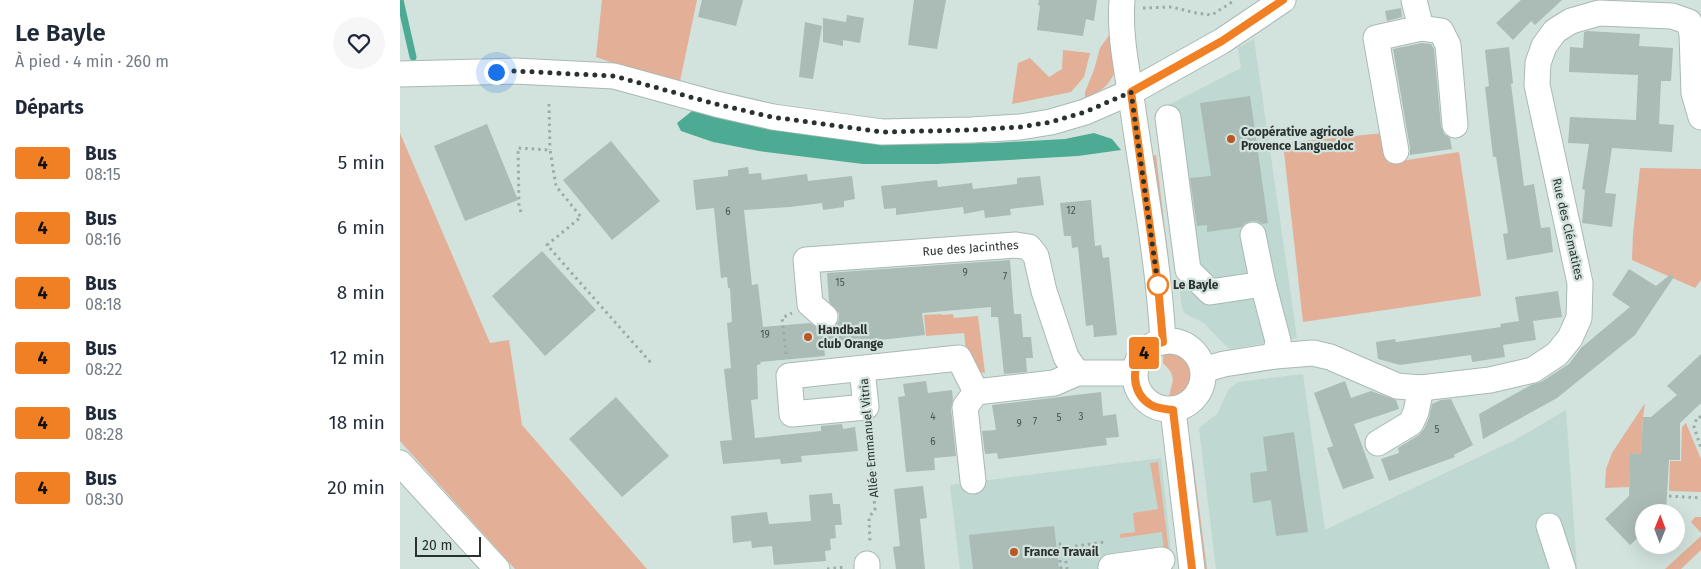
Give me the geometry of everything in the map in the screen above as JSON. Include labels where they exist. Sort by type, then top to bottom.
[{"type":"street","points":[[400,74],[515,71],[614,76],[772,117],[882,132],[1020,127],[1051,122],[1085,112],[1131,92],[1222,41],[1283,0]]},
{"type":"street","points":[[1414,0],[1421,28]]},
{"type":"street","points":[[1121,6],[1122,32],[1160,299],[1163,342]]},
{"type":"street","name":"Rue des Clématites","points":[[1203,370],[1224,364],[1276,356],[1313,353],[1330,357],[1397,386],[1421,388],[1490,380],[1533,370],[1557,354],[1570,338],[1579,318],[1580,284],[1537,85],[1538,63],[1544,46],[1555,31],[1571,21],[1598,13],[1672,16],[1689,22],[1692,34],[1694,94],[1701,118]]},
{"type":"street","points":[[1396,151],[1376,38],[1421,28],[1441,31],[1448,45],[1455,125]]},
{"type":"street","points":[[1168,118],[1188,270],[1210,292],[1262,284]]},
{"type":"street","points":[[1253,235],[1262,284],[1278,341],[1276,356]]},
{"type":"street","name":"Rue des Jacinthes","points":[[817,310],[806,260],[1016,245],[1029,247],[1036,256],[1044,290],[1066,357],[1077,372]]},
{"type":"street","points":[[1174,341],[1184,344],[1193,351],[1200,359],[1203,370],[1203,384],[1197,396],[1186,406],[1173,410],[1161,409],[1150,404],[1141,396],[1136,385],[1134,373],[1141,356],[1147,349],[1154,344],[1174,341]]},
{"type":"street","points":[[866,407],[792,414],[789,376],[959,358],[976,392]]},
{"type":"street","name":"Allée Emmanuel Vitria","points":[[862,369],[866,407]]},
{"type":"street","points":[[973,481],[965,407],[976,392],[1054,383],[1077,372],[1134,373]]},
{"type":"street","points":[[1378,443],[1411,423],[1416,412],[1421,388]]},
{"type":"street","points":[[1173,410],[1192,569]]},
{"type":"street","points":[[400,463],[497,569]]},
{"type":"street","points":[[1549,526],[1563,569]]},
{"type":"street","points":[[1111,567],[1162,560]]},
{"type":"path","points":[[1121,6],[1172,7],[1212,15],[1235,0]]},
{"type":"path","points":[[549,104],[550,150],[556,186],[581,217],[547,245],[652,364]]},
{"type":"path","points":[[521,212],[519,206],[518,148],[550,150]]},
{"type":"path","points":[[789,376],[782,318],[817,310]]},
{"type":"path","name":"Allée Emmanuel Vitria","points":[[866,407],[875,510],[869,517],[870,554],[867,566]]},
{"type":"path","points":[[1701,417],[1697,417],[1694,427],[1701,448]]},
{"type":"path","points":[[1669,496],[1701,498]]},
{"type":"path","points":[[1064,548],[1104,542]]},
{"type":"path","points":[[1061,569],[1058,544],[1064,544],[1067,569]]},
{"type":"shaded area","points":[[602,0],[697,0],[679,86],[596,57]]},
{"type":"shaded area","points":[[1110,34],[1115,71],[1106,86],[1085,98],[1085,92],[1100,48]]},
{"type":"shaded area","points":[[1254,39],[1297,338],[1230,349],[1204,323],[1184,313],[1182,307],[1159,110],[1241,68],[1238,48]]},
{"type":"shaded area","points":[[1063,50],[1090,53],[1084,77],[1071,92],[1012,104],[1018,63],[1030,58],[1049,77],[1062,69]]},
{"type":"shaded area","points":[[692,111],[778,130],[848,140],[918,144],[993,143],[1065,139],[1094,133],[1112,139],[1121,150],[1078,156],[937,164],[863,164],[759,151],[713,142],[681,131],[677,123]]},
{"type":"shaded area","points":[[400,133],[490,343],[509,340],[522,425],[647,569],[515,569],[400,441]]},
{"type":"shaded area","points":[[1384,133],[1388,163],[1459,152],[1481,296],[1303,322],[1283,143]]},
{"type":"shaded area","points":[[1156,155],[1169,263],[1165,263],[1152,156]]},
{"type":"shaded area","points":[[1640,168],[1701,169],[1701,280],[1695,288],[1632,260]]},
{"type":"shaded area","points":[[953,314],[954,318],[978,316],[985,373],[976,371],[966,351],[964,333],[926,336],[924,315]]},
{"type":"shaded area","points":[[1171,352],[1183,356],[1192,371],[1190,386],[1179,394],[1169,397],[1173,379],[1171,372],[1163,363],[1163,353]]},
{"type":"shaded area","points":[[1303,374],[1325,530],[1515,440],[1566,410],[1577,569],[1216,569],[1199,428],[1217,414],[1229,389],[1238,382]]},
{"type":"shaded area","points":[[1645,403],[1641,454],[1631,453],[1629,487],[1605,488],[1606,469],[1612,453]]},
{"type":"shaded area","points":[[1686,423],[1701,459],[1701,492],[1669,491],[1670,461],[1681,461],[1682,427]]},
{"type":"shaded area","points":[[1161,458],[1173,569],[960,569],[950,485]]},
{"type":"shaded area","points":[[1187,460],[1193,460],[1207,569],[1201,569]]},
{"type":"shaded area","points":[[1158,462],[1171,569],[1166,569],[1162,532],[1120,538],[1120,534],[1135,532],[1133,513],[1158,509],[1150,463]]},
{"type":"shaded area","points":[[1695,517],[1701,517],[1701,533],[1691,522]]},
{"type":"shaded area","points":[[1701,536],[1701,550],[1681,569],[1665,569],[1681,554],[1685,554],[1685,551]]},
{"type":"building","points":[[702,0],[743,0],[736,26],[698,17]]},
{"type":"building","points":[[914,0],[946,0],[937,49],[908,45]]},
{"type":"building","points":[[1039,0],[1097,0],[1094,21],[1086,19],[1083,36],[1037,30]]},
{"type":"building","points":[[1521,0],[1562,0],[1535,25],[1531,21],[1513,40],[1496,23]]},
{"type":"building","points":[[1401,8],[1402,17],[1387,21],[1385,11]]},
{"type":"building","points":[[847,15],[864,18],[860,43],[843,40],[843,46],[823,42],[823,18],[846,22]]},
{"type":"building","points":[[805,22],[822,26],[813,79],[799,77]]},
{"type":"building","points":[[1584,32],[1640,34],[1639,46],[1673,48],[1671,81],[1661,81],[1659,124],[1674,125],[1672,152],[1612,148],[1605,193],[1616,194],[1612,227],[1582,223],[1585,190],[1582,189],[1589,144],[1568,143],[1570,117],[1636,120],[1638,75],[1569,72],[1570,47],[1583,48]]},
{"type":"building","points":[[1422,43],[1431,44],[1434,49],[1441,126],[1444,134],[1450,138],[1452,149],[1410,155],[1393,49]]},
{"type":"building","points":[[1509,47],[1513,83],[1511,84],[1524,186],[1534,184],[1541,228],[1550,227],[1553,252],[1507,260],[1503,234],[1508,233],[1496,157],[1493,157],[1485,87],[1489,86],[1485,50]]},
{"type":"building","name":"Coopérative agricole Provence Languedoc","points":[[1250,96],[1268,223],[1262,224],[1257,221],[1251,221],[1242,227],[1207,232],[1207,225],[1197,226],[1190,178],[1211,176],[1200,103]]},
{"type":"building","points":[[487,124],[518,200],[465,221],[434,146]]},
{"type":"building","points":[[611,141],[660,201],[612,240],[563,180]]},
{"type":"building","points":[[748,167],[749,174],[761,173],[762,180],[807,174],[808,181],[852,176],[855,199],[844,201],[844,207],[823,210],[822,203],[744,210],[752,285],[758,284],[763,327],[810,323],[823,331],[829,331],[836,327],[839,313],[829,302],[827,273],[1010,260],[1014,314],[1021,314],[1023,337],[1031,337],[1033,358],[1026,358],[1027,372],[1004,374],[998,317],[991,317],[991,307],[922,313],[925,335],[824,346],[825,356],[760,362],[761,364],[757,365],[758,399],[751,400],[755,438],[821,431],[821,426],[842,424],[843,429],[855,427],[858,451],[801,456],[802,462],[781,464],[780,459],[723,464],[720,441],[732,440],[724,369],[731,368],[727,323],[732,322],[730,288],[728,288],[727,277],[721,278],[714,208],[696,210],[693,180],[728,176],[728,170]]},
{"type":"building","points":[[1040,176],[1044,205],[1010,209],[1011,215],[985,218],[984,210],[964,214],[963,207],[896,215],[896,208],[884,209],[881,186],[937,180],[938,187],[972,183],[973,189],[1017,184],[1017,178]]},
{"type":"building","points":[[1091,200],[1095,246],[1101,245],[1103,258],[1109,257],[1117,335],[1094,337],[1093,325],[1086,326],[1078,247],[1072,248],[1071,236],[1064,236],[1060,203]]},
{"type":"building","points":[[542,251],[596,310],[545,356],[492,296]]},
{"type":"building","points":[[1629,269],[1656,286],[1671,274],[1674,277],[1635,335],[1557,398],[1483,439],[1479,414],[1531,385],[1541,382],[1569,364],[1581,348],[1630,307],[1612,295]]},
{"type":"building","points":[[1558,291],[1562,317],[1533,321],[1536,340],[1503,345],[1505,357],[1472,362],[1471,355],[1400,365],[1378,359],[1376,342],[1395,339],[1396,342],[1501,327],[1500,324],[1519,321],[1515,297]]},
{"type":"building","points":[[1701,354],[1701,403],[1680,423],[1680,460],[1669,460],[1666,504],[1635,504],[1635,540],[1630,545],[1605,519],[1629,496],[1630,453],[1641,454],[1643,417],[1651,417],[1677,395],[1667,386]]},
{"type":"building","points":[[926,381],[928,393],[952,390],[953,400],[951,409],[956,456],[934,458],[935,470],[906,472],[898,397],[905,396],[903,384]]},
{"type":"building","points":[[1345,381],[1351,398],[1371,391],[1396,400],[1399,409],[1354,424],[1374,478],[1343,489],[1327,448],[1333,446],[1314,393]]},
{"type":"building","points":[[1101,392],[1103,416],[1116,414],[1119,437],[1106,438],[1107,445],[998,459],[997,453],[985,454],[982,431],[996,430],[992,405]]},
{"type":"building","points":[[616,397],[669,456],[622,497],[569,439]]},
{"type":"building","points":[[1451,399],[1473,445],[1454,455],[1455,457],[1389,481],[1381,459],[1399,453],[1398,448],[1419,435],[1429,418],[1432,404],[1441,400]]},
{"type":"building","points":[[1294,432],[1308,532],[1276,536],[1271,500],[1253,503],[1250,473],[1267,471],[1263,437]]},
{"type":"building","points":[[923,486],[927,518],[920,519],[925,569],[896,569],[893,547],[900,546],[894,489]]},
{"type":"building","points":[[832,493],[833,504],[840,504],[842,525],[835,525],[836,538],[830,539],[831,550],[825,551],[826,561],[774,565],[772,546],[752,548],[751,541],[733,543],[731,516],[767,512],[769,524],[811,521],[809,495]]},
{"type":"building","name":"France Travail","points":[[1054,526],[1059,569],[973,569],[969,535]]},
{"type":"waterway","points":[[400,0],[413,57]]},
{"type":"bus line","name":"4","points":[[1192,569],[1173,410],[1161,409],[1150,404],[1141,396],[1136,385],[1134,373],[1136,364],[1147,349],[1154,344],[1163,342],[1158,285],[1131,92],[1222,41],[1283,0]]},
{"type":"place","name":"Coopérative agricole Provence Languedoc","points":[[1231,139]]},
{"type":"place","name":"Le Bayle","points":[[1158,285]]},
{"type":"place","name":"Handball club Orange","points":[[808,337]]},
{"type":"place","name":"France Travail","points":[[1014,552]]},
{"type":"route","points":[[496,72],[515,71],[614,76],[772,117],[882,132],[1020,127],[1051,122],[1085,112],[1131,92],[1158,285]]}]
